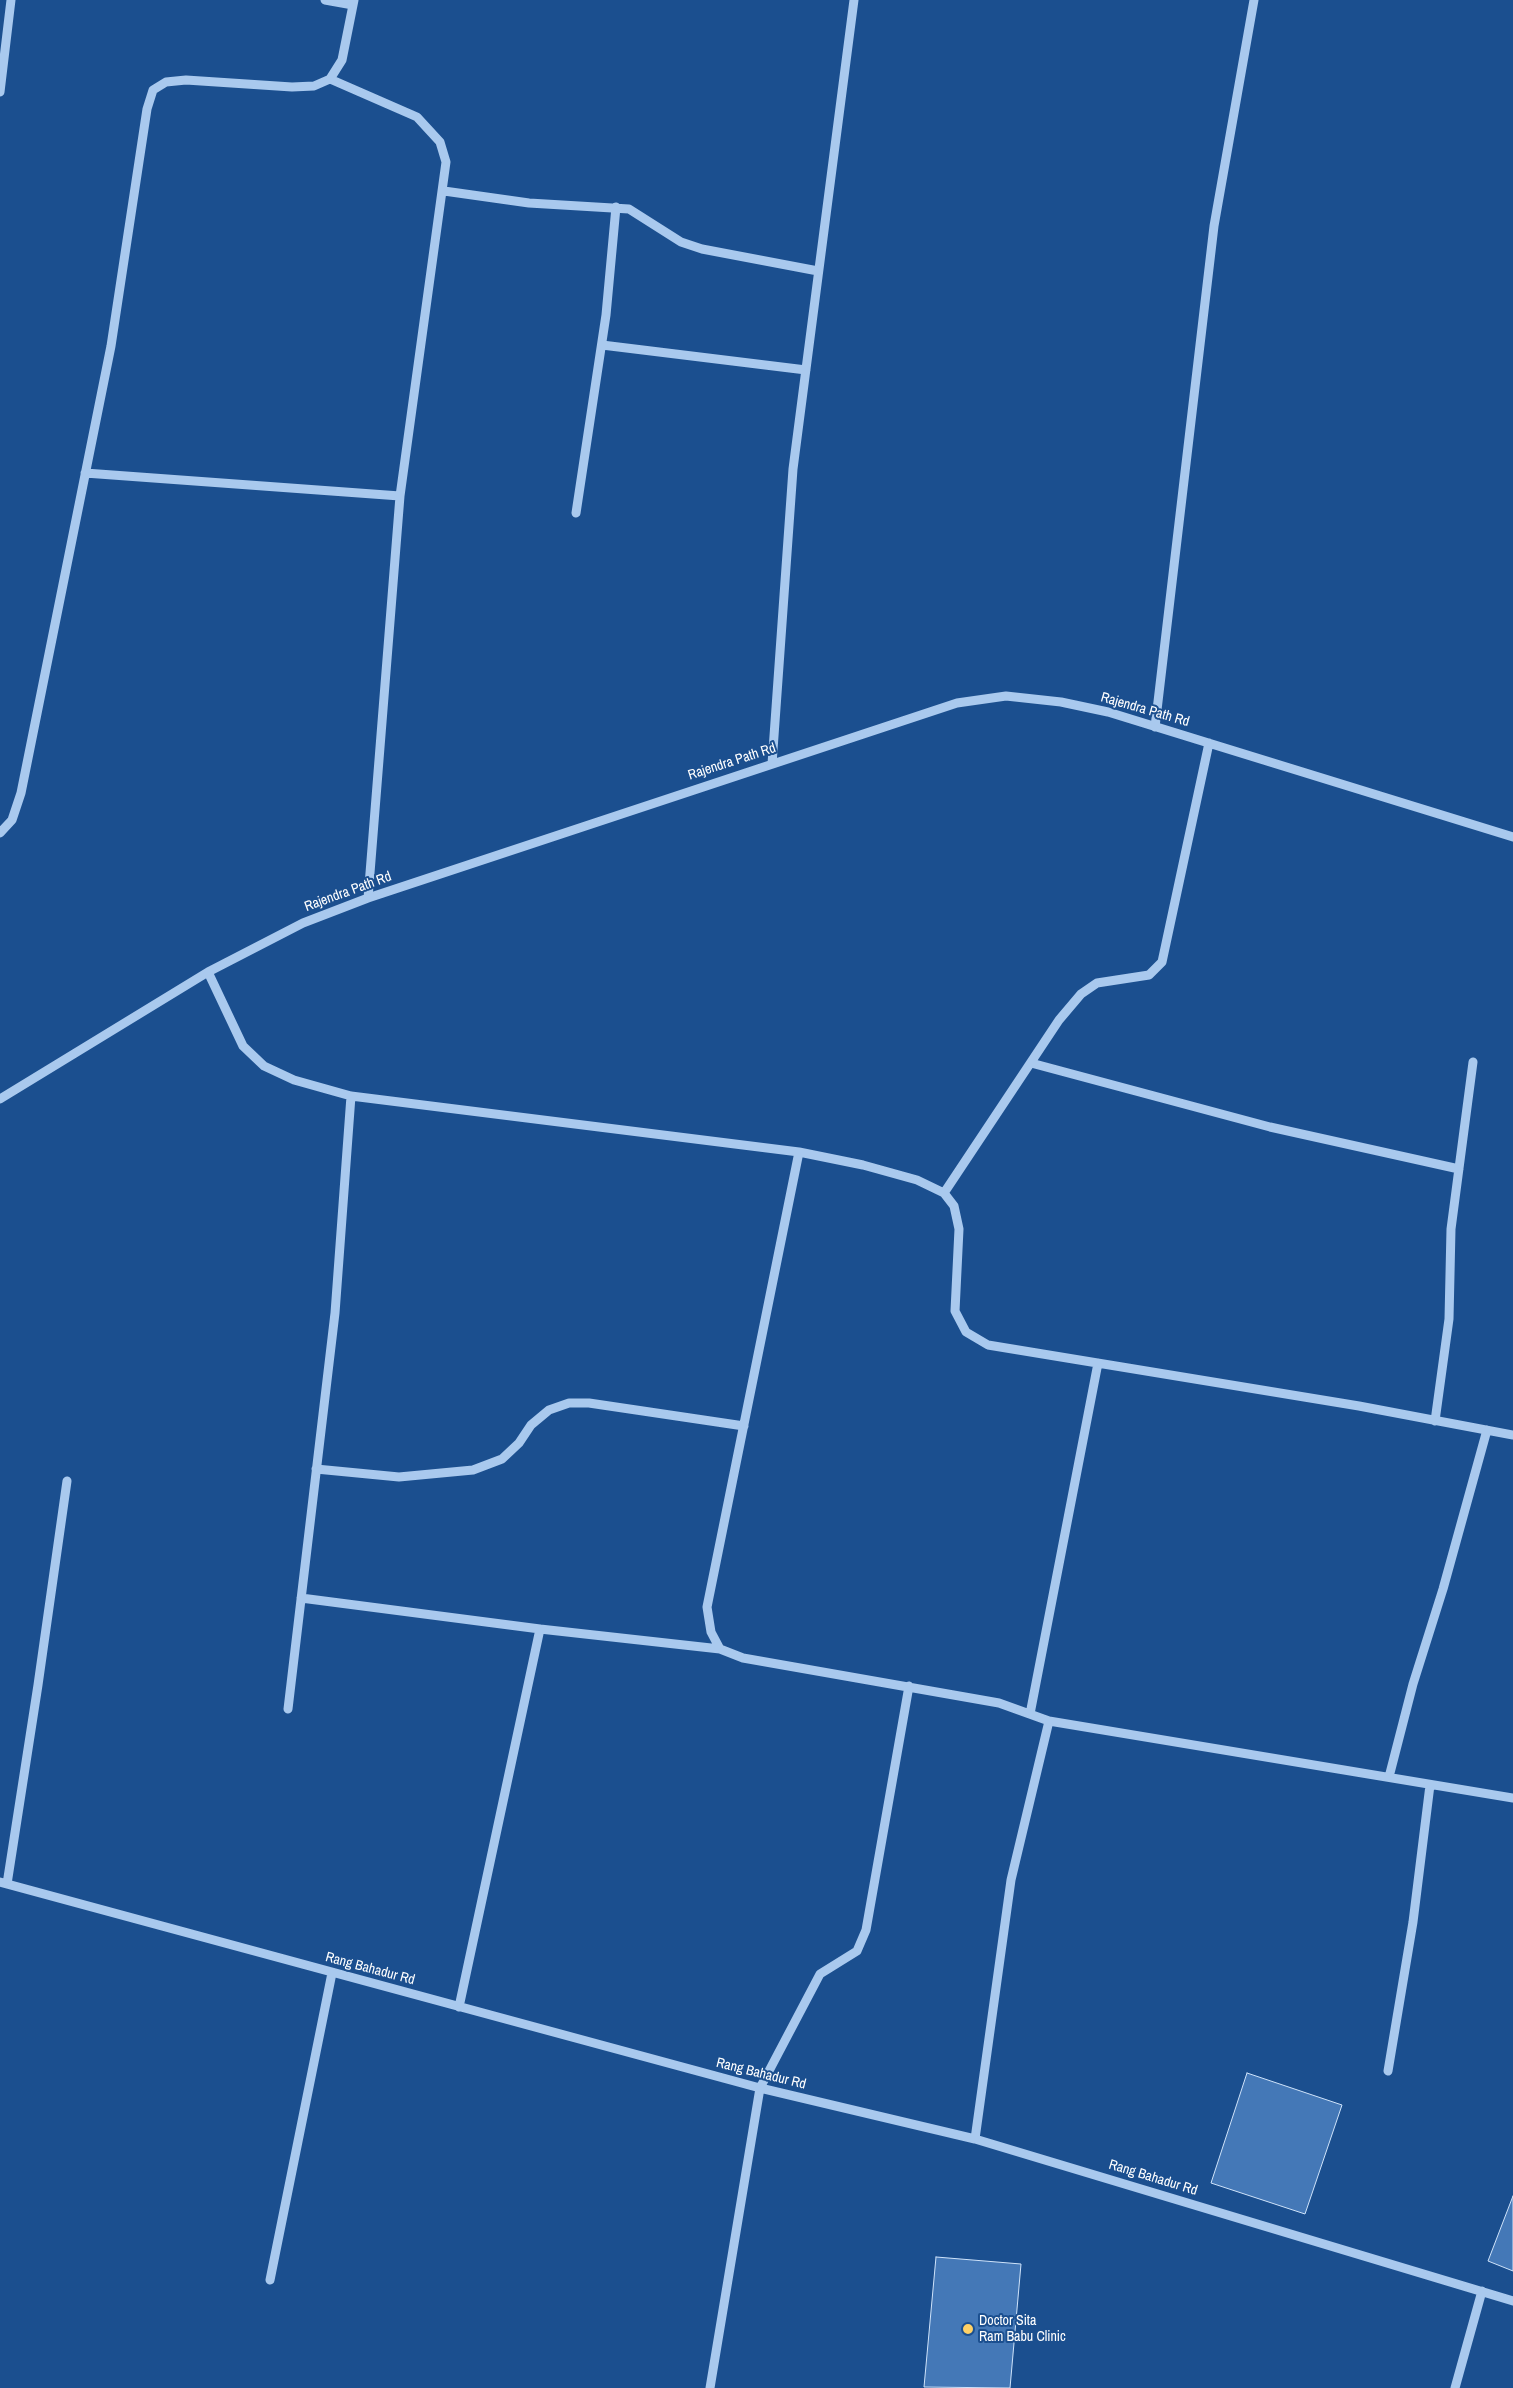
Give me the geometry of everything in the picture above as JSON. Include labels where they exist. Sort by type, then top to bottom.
[{"type":"street","points":[[0,92],[12,0]]},
{"type":"street","points":[[0,833],[12,820],[21,793],[111,346],[147,109],[153,90],[166,82],[186,80],[292,87],[314,86],[330,79],[342,60],[353,3],[325,0]]},
{"type":"street","points":[[772,764],[793,469],[854,0]]},
{"type":"street","points":[[1155,727],[1214,226],[1254,0]]},
{"type":"street","points":[[330,79],[417,117],[440,142],[446,162],[444,190],[400,496],[368,898]]},
{"type":"street","points":[[444,190],[529,203],[629,209],[682,242],[702,249],[818,271]]},
{"type":"street","points":[[576,513],[602,345],[616,207]]},
{"type":"street","points":[[602,345],[806,370]]},
{"type":"street","points":[[85,473],[400,496]]},
{"type":"street","name":"Rajendra Path Rd","points":[[0,1099],[208,972],[303,923],[368,898],[957,702],[1006,696],[1061,702],[1108,712],[1513,837]]},
{"type":"street","points":[[944,1193],[1059,1020],[1081,994],[1097,983],[1149,975],[1162,962],[1209,743]]},
{"type":"street","points":[[208,972],[243,1046],[264,1066],[294,1080],[351,1096],[799,1152],[863,1165],[908,1177],[944,1193],[954,1206],[959,1229],[955,1311],[966,1332],[988,1345],[1513,1435]]},
{"type":"street","points":[[1435,1421],[1449,1319],[1451,1229],[1473,1062]]},
{"type":"street","points":[[1031,1063],[1270,1127],[1459,1170]]},
{"type":"street","points":[[288,1709],[335,1313],[351,1096]]},
{"type":"street","points":[[720,1649],[711,1632],[707,1607],[799,1152]]},
{"type":"street","points":[[1030,1714],[1098,1363]]},
{"type":"street","points":[[316,1469],[399,1477],[473,1470],[502,1459],[519,1442],[531,1424],[549,1410],[569,1403],[589,1403],[744,1426]]},
{"type":"street","points":[[1389,1777],[1413,1684],[1443,1589],[1487,1430]]},
{"type":"street","points":[[3,1883],[38,1685],[67,1480]]},
{"type":"street","points":[[300,1598],[540,1629],[720,1649],[743,1658],[999,1703],[1050,1721],[1513,1798]]},
{"type":"street","points":[[459,2007],[540,1629]]},
{"type":"street","points":[[710,2388],[760,2088],[820,1974],[857,1951],[866,1930],[909,1686]]},
{"type":"street","points":[[975,2139],[1011,1880],[1050,1721]]},
{"type":"street","points":[[1388,2071],[1413,1922],[1430,1784]]},
{"type":"street","name":"Rang Bahadur Rd","points":[[3,1883],[760,2088],[975,2139],[1513,2301]]},
{"type":"street","points":[[270,2280],[332,1973]]},
{"type":"street","points":[[1455,2388],[1482,2291]]},
{"type":"building","points":[[1247,2073],[1342,2105],[1305,2214],[1211,2183]]},
{"type":"building","points":[[1513,2196],[1513,2271],[1488,2261]]},
{"type":"building","points":[[936,2257],[1021,2264],[1010,2388],[924,2387]]},
{"type":"place","name":"Doctor Sita Ram Babu Clinic","points":[[968,2329]]}]
